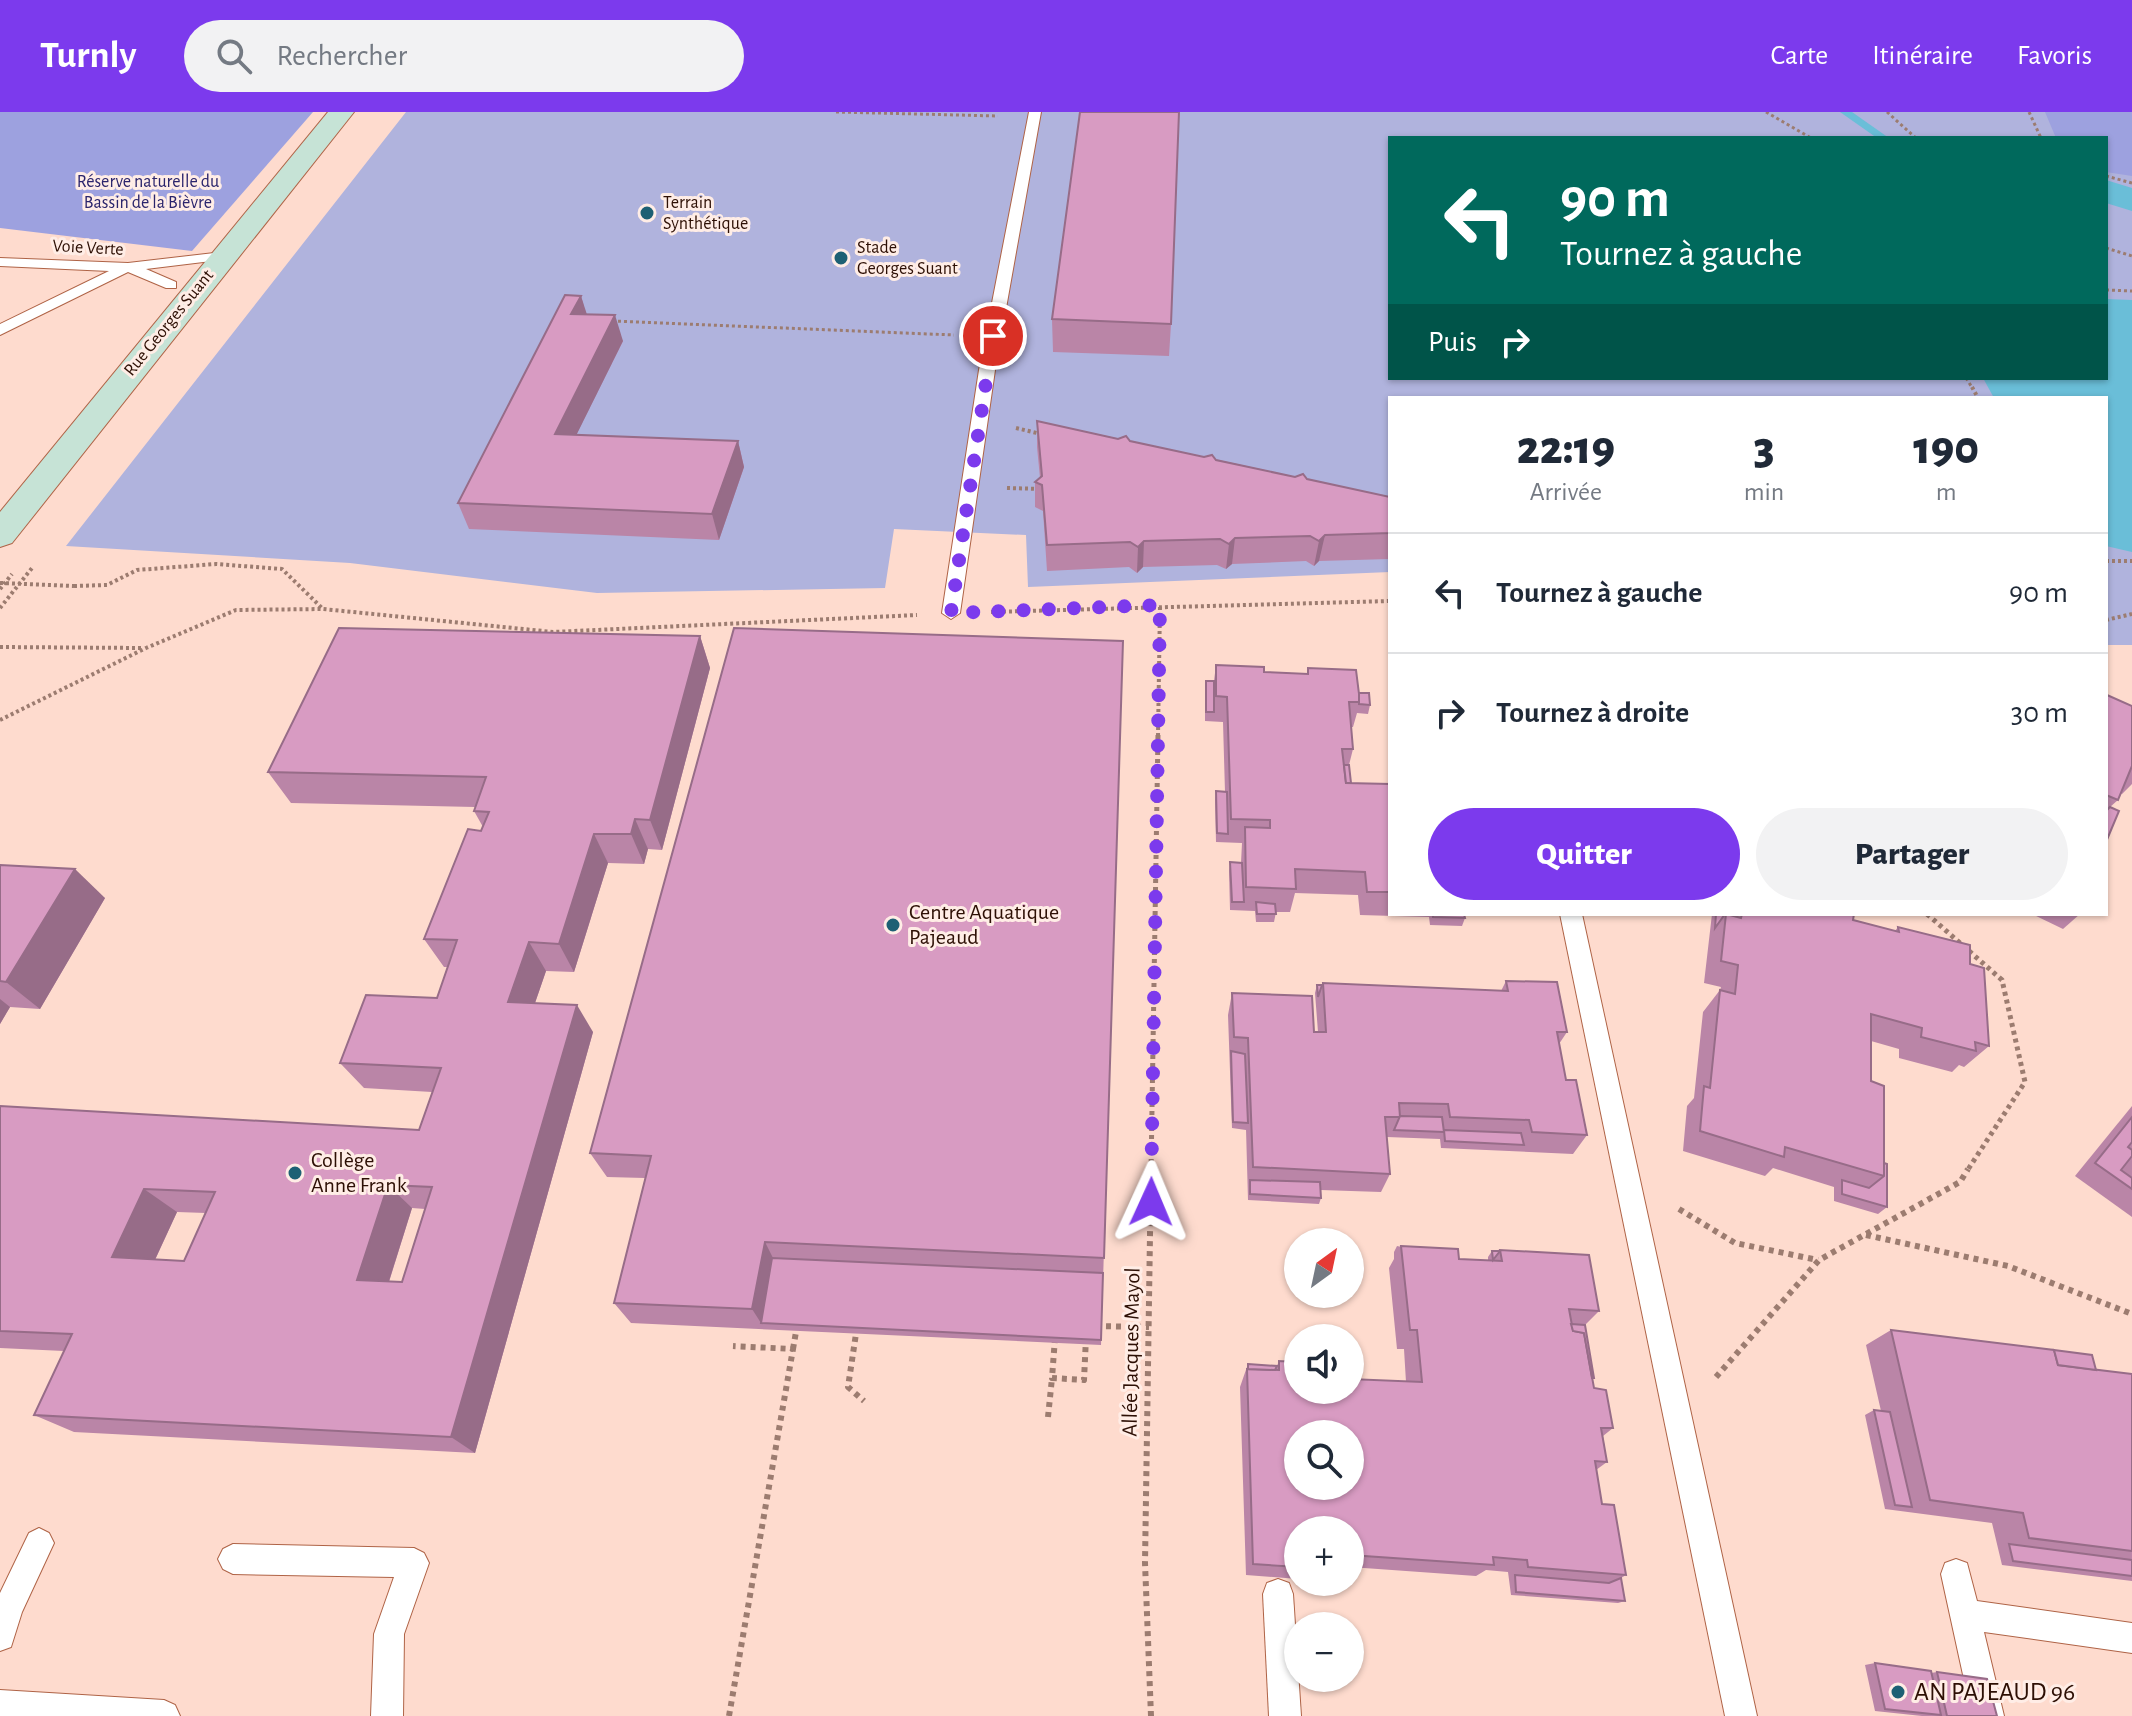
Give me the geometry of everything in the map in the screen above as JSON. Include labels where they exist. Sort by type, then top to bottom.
[{"type":"main road","name":"Rue Georges Suant","points":[[0,535],[341,112]]},
{"type":"lane","points":[[951,613],[993,336],[1035,113]]},
{"type":"lane","points":[[0,330],[128,267],[223,256]]},
{"type":"lane","name":"Voie Verte","points":[[0,262],[128,267],[171,285]]},
{"type":"lane","points":[[1571,916],[1741,1716]]},
{"type":"lane","points":[[0,1636],[8,1609],[39,1543]]},
{"type":"lane","points":[[233,1559],[414,1563],[389,1634],[387,1716]]},
{"type":"lane","points":[[1956,1574],[1988,1716]]},
{"type":"lane","points":[[1278,1594],[1285,1716]]},
{"type":"lane","points":[[1965,1614],[2132,1638]]},
{"type":"lane","points":[[0,1706],[164,1716]]},
{"type":"path","points":[[836,112],[975,117],[1035,113]]},
{"type":"path","points":[[1766,112],[1808,136]]},
{"type":"path","points":[[1887,112],[1914,136]]},
{"type":"path","points":[[2029,112],[2040,136]]},
{"type":"path","points":[[2108,177],[2132,183]]},
{"type":"path","points":[[2108,249],[2132,256]]},
{"type":"path","points":[[2108,290],[2132,291]]},
{"type":"path","points":[[612,321],[993,336]]},
{"type":"path","points":[[980,419],[1042,434]]},
{"type":"path","points":[[2108,561],[2132,561]]},
{"type":"path","points":[[0,583],[107,585],[137,570],[201,565],[282,569],[323,609]]},
{"type":"path","points":[[0,720],[146,648],[236,610],[323,609],[553,632],[1160,605],[1388,601]]},
{"type":"path","name":"Allée Jacques Mayol","points":[[1151,1716],[1145,1563],[1160,605]]},
{"type":"path","points":[[2108,620],[2132,614]]},
{"type":"path","points":[[0,647],[146,648]]},
{"type":"path","points":[[1678,1419],[1819,1260],[1960,1182],[2025,1082],[2002,980],[1929,916]]},
{"type":"path","points":[[1628,1179],[1735,1243],[1819,1260]]},
{"type":"path","points":[[1865,1235],[2008,1266],[2132,1314]]},
{"type":"path","points":[[729,1716],[799,1314]]},
{"type":"path","points":[[859,1318],[848,1387],[864,1401]]},
{"type":"path","points":[[1052,1378],[1084,1380],[1086,1326],[1149,1327]]},
{"type":"path","points":[[1048,1417],[1055,1329]]},
{"type":"path","points":[[733,1346],[793,1349]]},
{"type":"shaded area","name":"Stade Georges Suant","points":[[406,112],[2132,112],[2132,645],[2108,645],[2108,396],[1388,396],[1388,572],[1028,587],[1026,535],[894,529],[885,588],[597,593],[350,563],[66,546]]},
{"type":"shaded area","points":[[2108,299],[2132,300],[2132,552],[2108,546],[2108,396],[1993,396],[1984,380],[2108,380]]},
{"type":"green space","name":"Réserve naturelle du Bassin de la Bièvre","points":[[0,112],[313,112],[192,251],[0,228]]},
{"type":"green space","points":[[2045,112],[2132,112],[2132,176],[2108,172],[2108,136],[2055,136]]},
{"type":"building","points":[[1080,112],[1179,112],[1171,324],[1052,319]]},
{"type":"building","points":[[565,295],[581,296],[571,314],[615,315],[555,434],[738,441],[712,514],[458,503]]},
{"type":"building","points":[[1037,421],[1118,439],[1126,436],[1130,441],[1204,457],[1212,455],[1216,460],[1295,477],[1303,474],[1307,479],[1388,497],[1388,533],[1325,535],[1319,541],[1310,536],[1235,538],[1229,544],[1220,539],[1144,541],[1138,547],[1130,542],[1047,545],[1042,485],[1035,482],[1042,476]]},
{"type":"building","points":[[339,628],[700,636],[650,820],[635,819],[631,834],[594,834],[559,944],[529,942],[508,1002],[577,1005],[451,1437],[34,1415],[72,1334],[0,1331],[0,1106],[419,1130],[441,1068],[340,1063],[366,995],[437,998],[457,940],[424,939],[468,829],[481,831],[489,812],[474,811],[486,777],[268,772]],"holes":[[[388,1185],[432,1187],[402,1282],[357,1280]],[[144,1189],[215,1192],[184,1261],[112,1257]]]},
{"type":"building","name":"Centre Aquatique Pajeaud","points":[[734,628],[1123,641],[1104,1258],[765,1242],[752,1309],[614,1303],[651,1156],[590,1153]]},
{"type":"building","points":[[1216,665],[1264,667],[1264,672],[1308,674],[1308,668],[1356,670],[1360,702],[1349,702],[1353,749],[1342,749],[1346,783],[1388,784],[1388,892],[1367,892],[1365,872],[1295,869],[1296,889],[1246,887],[1245,827],[1270,828],[1270,820],[1231,819],[1227,697],[1216,696]]},
{"type":"building","points":[[1206,681],[1214,681],[1214,712],[1206,712]]},
{"type":"building","points":[[1359,693],[1369,693],[1370,705],[1359,704]]},
{"type":"building","points":[[2108,695],[2132,706],[2132,766],[2118,800],[2108,796]]},
{"type":"building","points":[[1344,765],[1349,765],[1351,783],[1346,783]]},
{"type":"building","points":[[1216,791],[1227,792],[1228,834],[1217,833]]},
{"type":"building","points":[[2108,809],[2119,811],[2108,837]]},
{"type":"building","points":[[1230,862],[1242,863],[1244,902],[1232,902]]},
{"type":"building","points":[[0,865],[75,869],[6,982],[0,981]]},
{"type":"building","points":[[1256,902],[1275,904],[1276,914],[1257,914]]},
{"type":"building","points":[[1464,916],[1465,918],[1433,917]]},
{"type":"building","points":[[1716,916],[1724,916],[1715,928]]},
{"type":"building","points":[[1726,916],[1854,916],[1853,920],[1899,932],[1898,927],[1970,945],[1970,964],[1984,968],[1989,1046],[1975,1042],[1976,1051],[1921,1037],[1922,1028],[1871,1014],[1871,1081],[1884,1086],[1884,1176],[1785,1147],[1784,1157],[1700,1131],[1704,1086],[1710,1088],[1720,990],[1735,994],[1738,965],[1721,961]]},
{"type":"building","points":[[1506,981],[1557,982],[1567,1032],[1557,1032],[1566,1080],[1576,1080],[1587,1135],[1532,1132],[1529,1120],[1450,1117],[1448,1104],[1399,1103],[1400,1117],[1385,1117],[1390,1174],[1253,1167],[1248,1038],[1234,1037],[1232,993],[1312,996],[1314,1032],[1326,1032],[1323,983],[1508,991]]},
{"type":"building","points":[[1231,1051],[1245,1054],[1248,1123],[1233,1122]]},
{"type":"building","points":[[1400,1116],[1442,1117],[1444,1132],[1394,1130]]},
{"type":"building","points":[[2132,1117],[2132,1142],[2128,1147],[2132,1150],[2132,1156],[2121,1170],[2132,1178],[2132,1189],[2095,1163]]},
{"type":"building","points":[[1444,1130],[1521,1133],[1524,1145],[1445,1141]]},
{"type":"building","points":[[1884,1163],[1887,1164],[1887,1207],[1842,1194],[1842,1180],[1869,1188],[1884,1176]]},
{"type":"building","points":[[1250,1180],[1320,1182],[1321,1198],[1250,1194]]},
{"type":"building","points":[[1401,1246],[1458,1249],[1459,1259],[1502,1261],[1500,1250],[1589,1255],[1599,1311],[1569,1309],[1573,1331],[1584,1333],[1594,1388],[1606,1390],[1613,1428],[1601,1428],[1607,1462],[1595,1461],[1602,1504],[1614,1505],[1626,1575],[1528,1567],[1527,1560],[1493,1557],[1494,1565],[1364,1556],[1364,1516],[1284,1516],[1284,1566],[1253,1564],[1247,1369],[1279,1370],[1279,1361],[1284,1361],[1284,1404],[1364,1404],[1364,1380],[1422,1382],[1417,1330],[1410,1330]]},
{"type":"building","points":[[772,1258],[1103,1273],[1101,1340],[761,1323]]},
{"type":"building","points":[[1571,1324],[1585,1325],[1594,1378],[1584,1333],[1573,1331]]},
{"type":"building","points":[[1891,1330],[2054,1350],[2058,1365],[2132,1374],[2132,1551],[2029,1538],[2023,1513],[1930,1500]]},
{"type":"building","points":[[2054,1350],[2092,1355],[2096,1370],[2058,1365]]},
{"type":"building","points":[[1248,1364],[1277,1366],[1275,1370],[1248,1369]]},
{"type":"building","points":[[1874,1410],[1890,1412],[1912,1507],[1895,1505]]},
{"type":"building","points":[[2009,1544],[2132,1560],[2132,1576],[2013,1561]]},
{"type":"building","points":[[1515,1575],[1609,1583],[1621,1578],[1625,1601],[1516,1592]]},
{"type":"building","name":"AN PAJEAUD 96","points":[[1875,1663],[1931,1671],[1941,1715],[1885,1709]]},
{"type":"building","points":[[1937,1672],[1987,1679],[1997,1716],[1947,1716]]},
{"type":"waterway","points":[[1845,112],[1881,136]]},
{"type":"waterway","points":[[2108,192],[2132,200]]},
{"type":"place","name":"Terrain Synthétique","points":[[647,213]]},
{"type":"place","name":"Stade Georges Suant","points":[[841,258]]},
{"type":"place","name":"Centre Aquatique Pajeaud","points":[[893,925]]},
{"type":"place","name":"Collège Anne Frank","points":[[295,1173]]},
{"type":"place","name":"AN PAJEAUD 96","points":[[1898,1692]]},
{"type":"route","points":[[993,336],[951,613],[1160,605],[1151,1202]]}]
